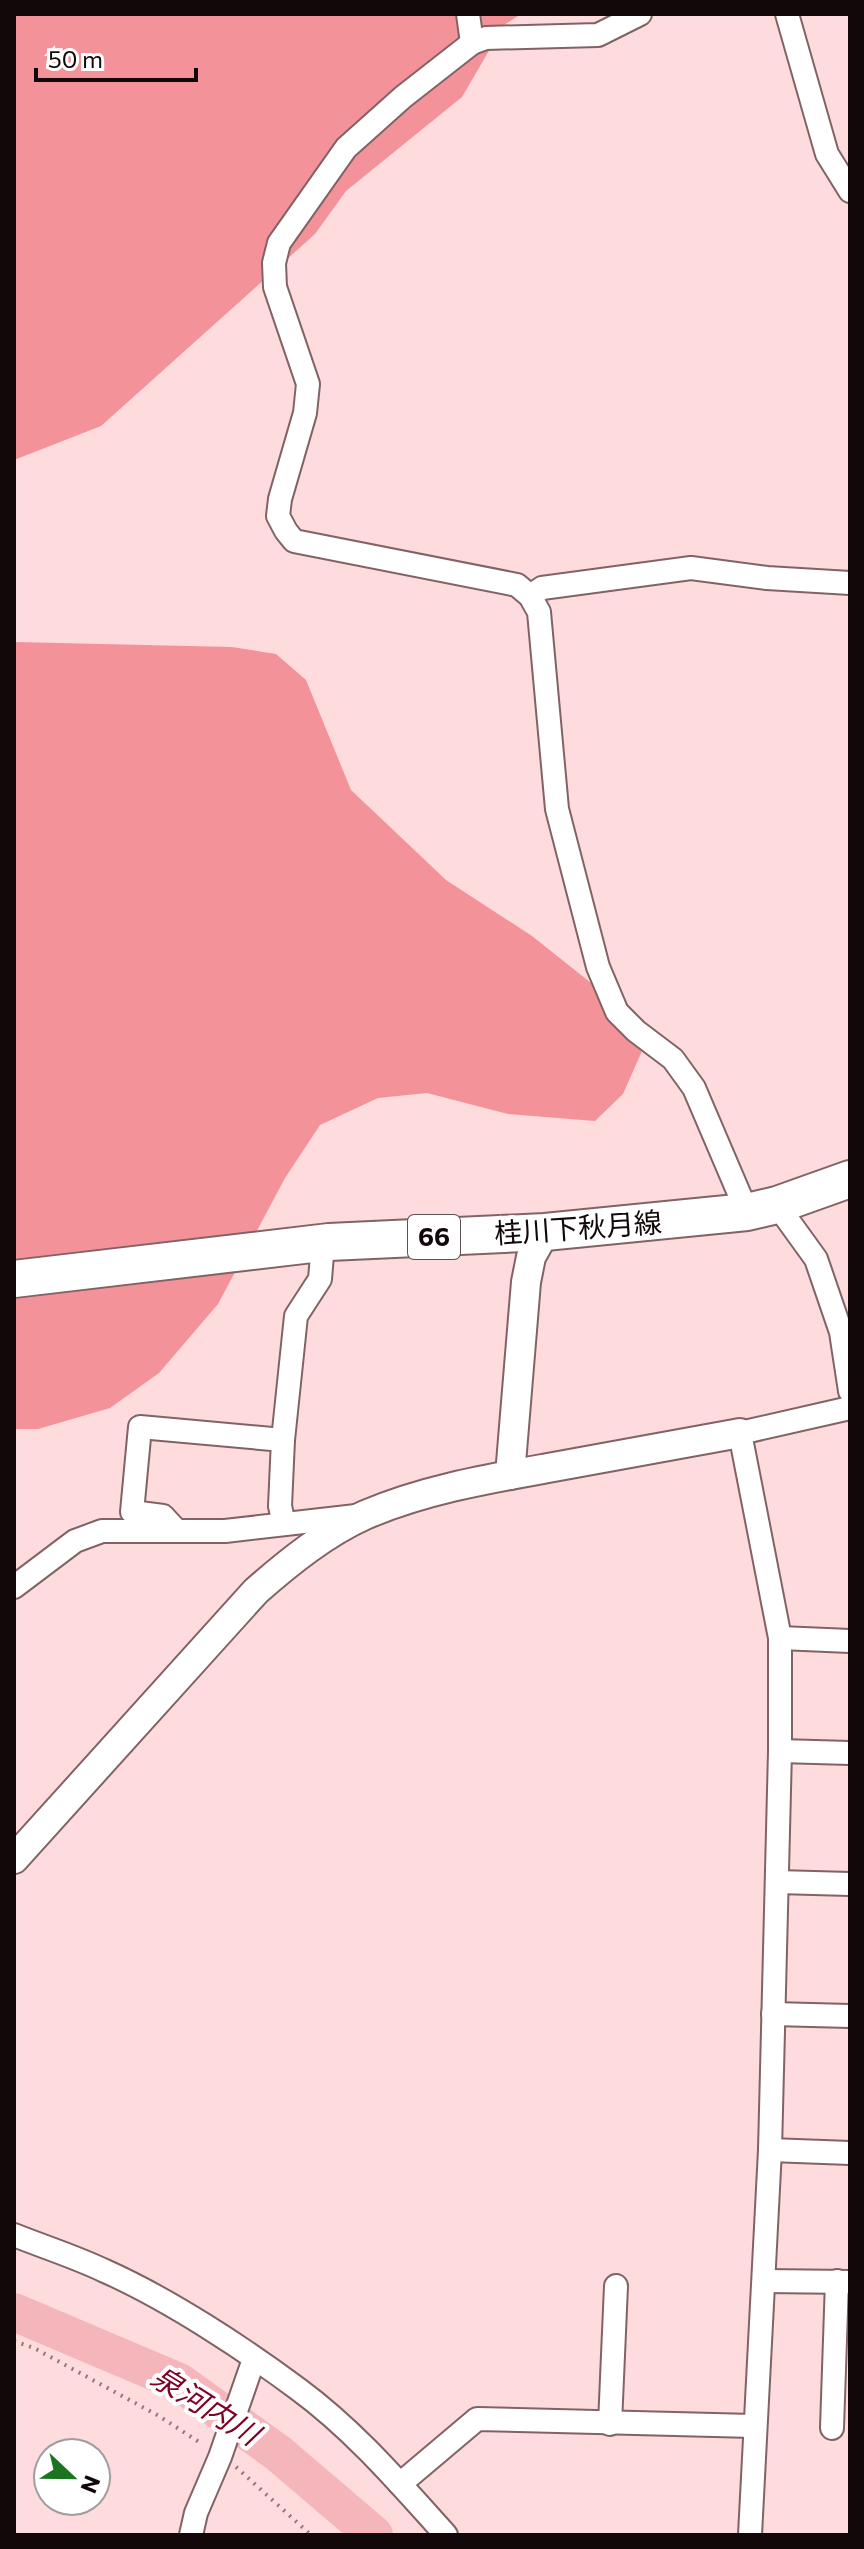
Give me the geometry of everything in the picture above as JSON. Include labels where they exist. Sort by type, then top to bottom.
[{"type":"main road","name":"桂川下秋月線","points":[[14,1279],[323,1243],[545,1232],[762,1209],[850,1179]]},
{"type":"street","points":[[468,14],[472,43]]},
{"type":"street","points":[[640,14],[598,35],[486,38],[472,43],[403,97],[346,148],[279,243],[274,263],[275,287],[308,384],[305,413],[278,516],[294,541],[517,585],[530,596],[539,612],[557,809],[598,967],[617,1012],[673,1059],[694,1088],[762,1209],[816,1259],[841,1332],[850,1391]]},
{"type":"street","points":[[787,14],[827,154],[850,191]]},
{"type":"street","points":[[530,596],[542,588],[691,568],[767,578],[850,583]]},
{"type":"street","points":[[510,1475],[526,1282],[531,1257],[545,1232]]},
{"type":"street","points":[[284,1524],[280,1506],[283,1440],[296,1316],[320,1279],[323,1243]]},
{"type":"street","points":[[14,1859],[256,1591],[290,1561],[365,1515],[426,1494],[510,1475],[740,1433],[850,1408]]},
{"type":"street","points":[[177,1531],[163,1516],[132,1512],[140,1427],[283,1440]]},
{"type":"street","points":[[740,1433],[780,1638],[770,2150],[765,2281],[753,2426],[750,2535]]},
{"type":"street","points":[[14,1587],[75,1541],[102,1531],[225,1531],[365,1515]]},
{"type":"street","points":[[780,1638],[850,1641]]},
{"type":"street","points":[[780,1751],[850,1753]]},
{"type":"street","points":[[777,1882],[850,1884]]},
{"type":"street","points":[[773,2014],[850,2016]]},
{"type":"street","points":[[770,2150],[850,2153]]},
{"type":"street","points":[[14,2235],[106,2271],[169,2305],[252,2365],[300,2389],[342,2426],[446,2535]]},
{"type":"street","points":[[765,2281],[843,2282],[832,2428]]},
{"type":"street","points":[[610,2424],[616,2286]]},
{"type":"street","points":[[191,2535],[196,2513],[222,2453],[252,2365]]},
{"type":"street","points":[[400,2484],[477,2419],[753,2426]]},
{"type":"path","points":[[14,2341],[34,2348],[222,2453],[311,2535]]},
{"type":"shaded area","points":[[14,14],[521,14],[504,25],[462,97],[346,191],[315,234],[101,426],[14,460]]},
{"type":"shaded area","points":[[14,642],[232,647],[276,654],[306,680],[351,790],[446,880],[532,936],[625,1010],[642,1051],[623,1094],[595,1121],[508,1114],[427,1093],[378,1098],[320,1125],[285,1178],[218,1304],[159,1373],[110,1408],[38,1429],[14,1429]]},
{"type":"waterway","name":"泉河内川","points":[[14,2312],[179,2382],[278,2453],[374,2535]]}]
